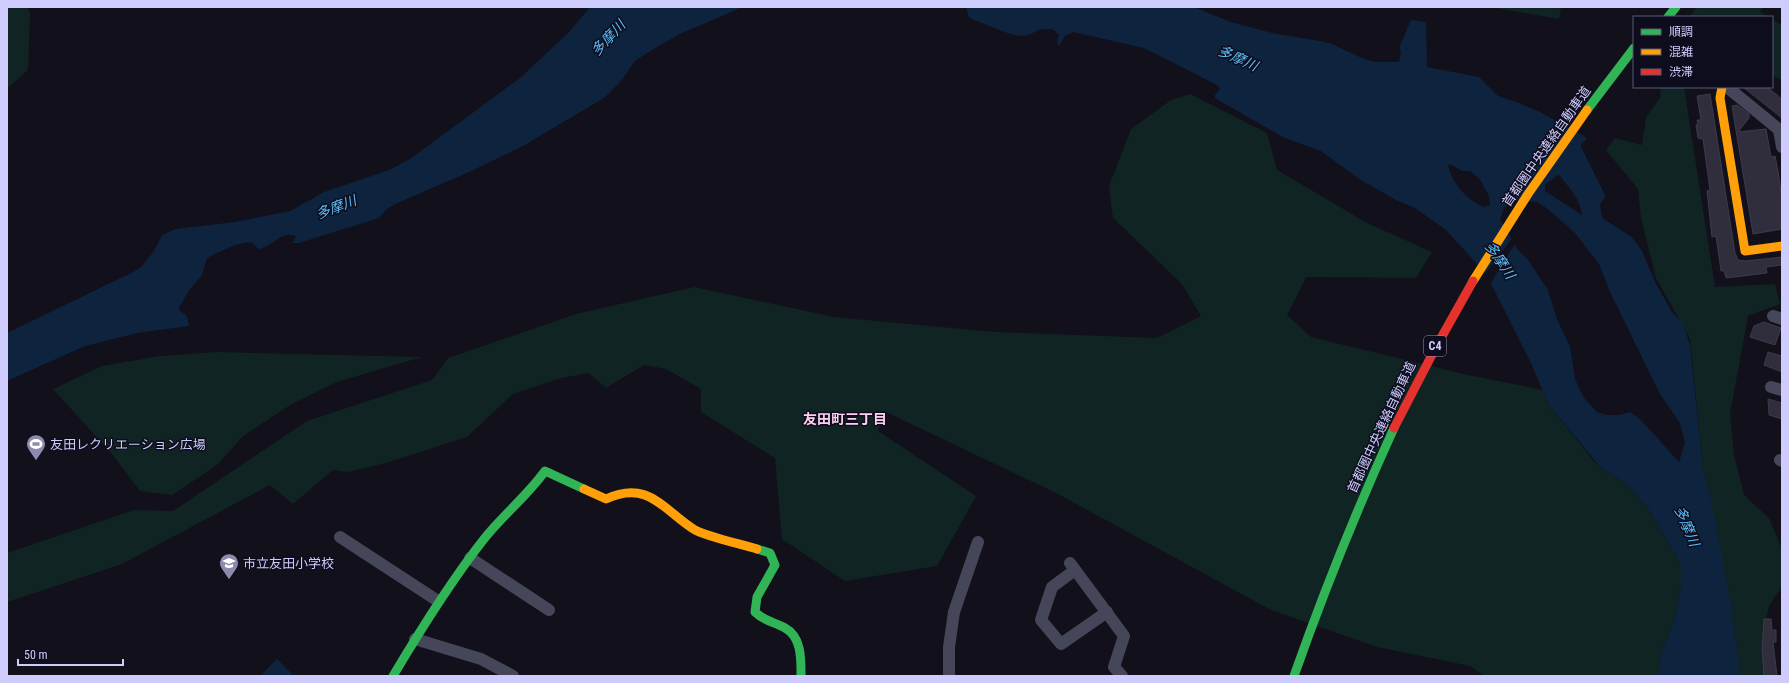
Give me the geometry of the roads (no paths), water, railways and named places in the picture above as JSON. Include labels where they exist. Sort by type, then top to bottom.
[{"type":"main road","points":[[1659,16],[1667,7]]},
{"type":"main road","points":[[1669,16],[1676,7]]},
{"type":"main road","name":"首都圏中央連絡自動車道","points":[[1294,676],[1332,566],[1379,460],[1434,347],[1518,207],[1590,105],[1633,49]]},
{"type":"main road","name":"首都圏中央連絡自動車道","points":[[1302,676],[1341,569],[1390,456],[1442,352],[1526,212],[1562,157],[1633,61]]},
{"type":"main road","points":[[1722,88],[1720,98],[1745,251],[1782,246]]},
{"type":"main road","points":[[393,676],[438,601],[485,538],[530,491],[545,471],[606,499],[619,493],[638,494],[658,500],[696,530],[770,553],[776,565],[757,597],[755,612],[765,622],[786,629],[793,635],[801,654],[801,676]]},
{"type":"street","points":[[1728,88],[1781,131],[1782,147]]},
{"type":"street","points":[[340,537],[438,601]]},
{"type":"street","points":[[949,676],[949,648],[954,612],[978,542]]},
{"type":"street","points":[[470,558],[549,610]]},
{"type":"street","points":[[1107,612],[1061,644],[1041,620],[1052,587],[1073,567],[1107,612],[1124,636],[1114,667],[1122,676]]},
{"type":"street","points":[[415,639],[481,659],[513,676]]},
{"type":"water","name":"多摩川","points":[[590,7],[743,7],[682,33],[655,48],[635,61],[621,81],[604,98],[523,146],[467,173],[395,204],[387,209],[379,218],[299,243],[292,243],[296,237],[290,235],[281,237],[269,245],[259,249],[252,243],[242,243],[207,258],[202,275],[190,289],[179,308],[179,310],[187,316],[189,326],[137,333],[85,346],[7,381],[7,333],[133,272],[141,267],[154,251],[162,235],[175,229],[235,222],[290,211],[324,192],[389,170],[410,159],[520,78],[569,32]]},
{"type":"water","name":"多摩川","points":[[966,7],[1194,7],[1231,22],[1272,33],[1332,44],[1364,59],[1376,62],[1399,62],[1401,52],[1399,48],[1411,20],[1426,22],[1427,67],[1479,77],[1498,96],[1540,112],[1586,137],[1586,140],[1581,144],[1581,147],[1605,195],[1605,198],[1600,204],[1602,218],[1632,237],[1642,251],[1655,282],[1672,312],[1683,324],[1690,345],[1703,470],[1711,499],[1731,604],[1740,676],[1658,676],[1662,651],[1675,618],[1681,585],[1681,565],[1649,509],[1625,483],[1601,468],[1549,405],[1530,361],[1486,274],[1446,230],[1415,208],[1396,200],[1359,179],[1321,151],[1285,138],[1218,100],[1215,98],[1215,95],[1220,89],[1217,85],[1144,48],[1073,32],[1065,36],[1059,46],[1057,42],[1059,35],[1054,30],[1043,29],[1026,36],[1022,36],[998,30],[969,17]],"holes":[[[1450,164],[1462,171],[1470,171],[1479,178],[1489,196],[1490,205],[1483,207],[1477,204],[1461,190],[1450,173],[1448,166]],[[1557,175],[1560,176],[1580,205],[1582,215],[1545,191],[1545,185]],[[1513,200],[1537,202],[1574,232],[1599,264],[1610,292],[1660,394],[1680,423],[1685,443],[1679,462],[1641,420],[1630,412],[1619,415],[1606,415],[1597,412],[1584,398],[1575,379],[1570,347],[1557,319],[1548,290],[1526,257],[1519,251],[1500,219],[1504,208]]]},
{"type":"water","points":[[277,659],[294,676],[264,676],[262,674]]},
{"type":"place","name":"友田レクリエーション広場","points":[[36,461]]},
{"type":"place","name":"市立友田小学校","points":[[229,580]]},
{"type":"district","name":"友田町三丁目","points":[[845,419]]}]
